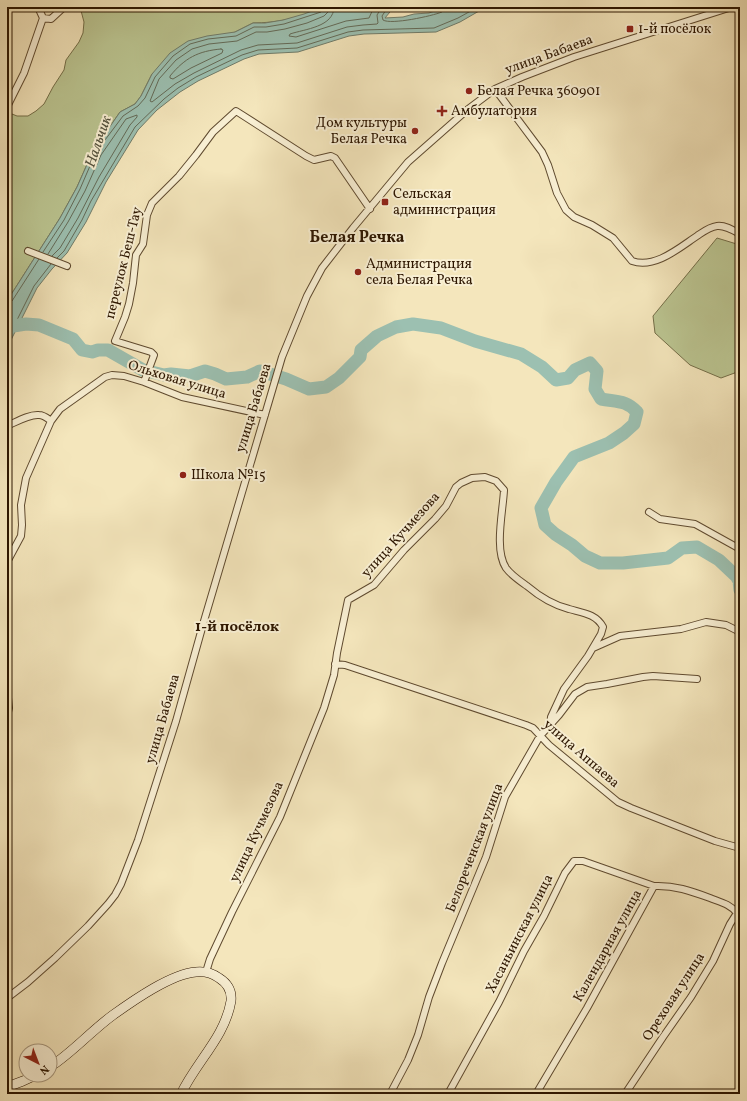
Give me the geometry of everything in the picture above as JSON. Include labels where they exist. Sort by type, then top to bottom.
[{"type":"street","points":[[7,107],[24,73],[43,18],[38,7]]},
{"type":"street","points":[[43,18],[45,20],[51,19],[64,7]]},
{"type":"street","name":"улица Бабаева","points":[[7,998],[28,982],[88,926],[108,904],[121,884],[138,840],[176,721],[282,357],[315,279],[333,254],[417,153],[466,110],[495,89],[508,82],[554,64],[732,7]]},
{"type":"street","points":[[495,89],[542,152],[548,165],[557,194],[566,210],[574,217],[592,225],[613,238],[632,261],[645,263],[659,260],[715,226],[728,228],[740,234]]},
{"type":"street","name":"переулок Беш-Тау","points":[[146,380],[154,355],[151,352],[115,340],[125,317],[130,298],[136,255],[143,244],[147,215],[154,199],[179,176],[213,132],[236,111],[314,160],[331,156],[335,158],[370,209]]},
{"type":"street","points":[[30,252],[66,266]]},
{"type":"street","name":"Ольховая улица","points":[[7,562],[20,536],[22,525],[21,505],[26,478],[51,421],[60,409],[108,375],[146,380],[182,397],[265,415]]},
{"type":"street","points":[[7,426],[39,415],[45,416],[51,421]]},
{"type":"street","name":"улица Кучмезова","points":[[206,972],[210,959],[232,912],[280,817],[324,708],[334,675],[348,600],[374,585],[412,541],[446,506],[456,487],[466,480],[484,477],[496,481],[504,490],[500,532],[501,550],[505,567],[542,598],[559,606],[588,614],[600,622],[603,629],[593,648],[564,689],[550,717],[550,725]]},
{"type":"street","points":[[649,512],[660,519],[695,524],[740,549]]},
{"type":"street","points":[[593,648],[620,636],[681,630],[706,622],[726,625],[740,632]]},
{"type":"street","name":"улица Аппаева","points":[[335,664],[345,665],[526,724],[533,728],[549,746],[618,802],[715,841],[740,848]]},
{"type":"street","name":"Белореченская улица","points":[[390,1094],[408,1060],[418,1035],[440,970],[484,864],[505,797],[540,736],[575,694],[587,687],[643,676],[697,679]]},
{"type":"street","points":[[7,688],[7,716]]},
{"type":"street","name":"Хасаньинская улица","points":[[448,1094],[565,873],[572,863],[576,860],[583,861],[654,886]]},
{"type":"street","name":"Календарная улица","points":[[536,1094],[587,1008],[654,886],[685,889],[729,906],[738,914]]},
{"type":"street","name":"Ореховая улица","points":[[626,1094],[691,997],[715,957],[730,924],[738,914]]},
{"type":"street","points":[[58,1060],[113,1015],[137,998],[176,978],[195,972],[206,972],[216,976],[227,984],[231,999],[228,1011],[212,1046],[181,1094]]},
{"type":"street","points":[[7,1087],[18,1083]]},
{"type":"green space","points":[[80,7],[323,7],[307,14],[289,19],[253,23],[152,74],[141,96],[135,104],[120,112],[93,151],[77,187],[60,218],[7,301],[7,112],[17,116],[28,116],[44,104],[64,70],[66,60],[79,42],[83,33],[84,22]]},
{"type":"green space","points":[[717,238],[740,245],[740,371],[721,378],[690,365],[655,333],[653,316]]},
{"type":"water","points":[[323,7],[394,7],[385,18],[429,13],[445,7],[486,7],[460,22],[436,32],[364,34],[349,36],[298,52],[259,54],[244,59],[198,81],[180,92],[157,110],[138,130],[106,182],[86,222],[67,253],[37,288],[7,348],[7,301],[60,218],[77,187],[93,151],[120,112],[135,104],[141,96],[152,74],[170,53],[188,41],[207,36],[235,32],[253,23],[283,20]]},
{"type":"waterway","points":[[7,327],[26,324],[39,325],[73,339],[82,350],[92,352],[98,350],[108,350],[143,370],[164,375],[171,374],[190,376],[205,371],[226,379],[247,377],[260,371],[286,379],[309,389],[326,387],[339,378],[360,357],[361,350],[377,336],[396,327],[413,324],[441,328],[475,341],[521,354],[542,367],[556,380],[568,378],[575,370],[590,363],[597,371],[595,389],[601,399],[625,403],[633,408],[637,412],[634,424],[609,443],[574,457],[556,482],[541,508],[545,525],[585,556],[600,563],[623,563],[668,558],[682,548],[697,547],[719,560],[736,576],[739,581],[740,590]]},
{"type":"place","name":"1-й посёлок","points":[[630,29]]},
{"type":"place","name":"Белая Речка 360901","points":[[469,91]]},
{"type":"place","name":"Амбулатория","points":[[442,111]]},
{"type":"place","name":"Дом культуры Белая Речка","points":[[415,131]]},
{"type":"place","name":"Сельская администрация","points":[[385,202]]},
{"type":"place","name":"Администрация села Белая Речка","points":[[358,272]]},
{"type":"place","name":"Школа №15","points":[[183,475]]},
{"type":"district","name":"Белая Речка","points":[[357,238]]},
{"type":"district","name":"1-й посёлок","points":[[237,627]]},
{"type":"water label","name":"Нальчик","points":[[99,142]]}]
